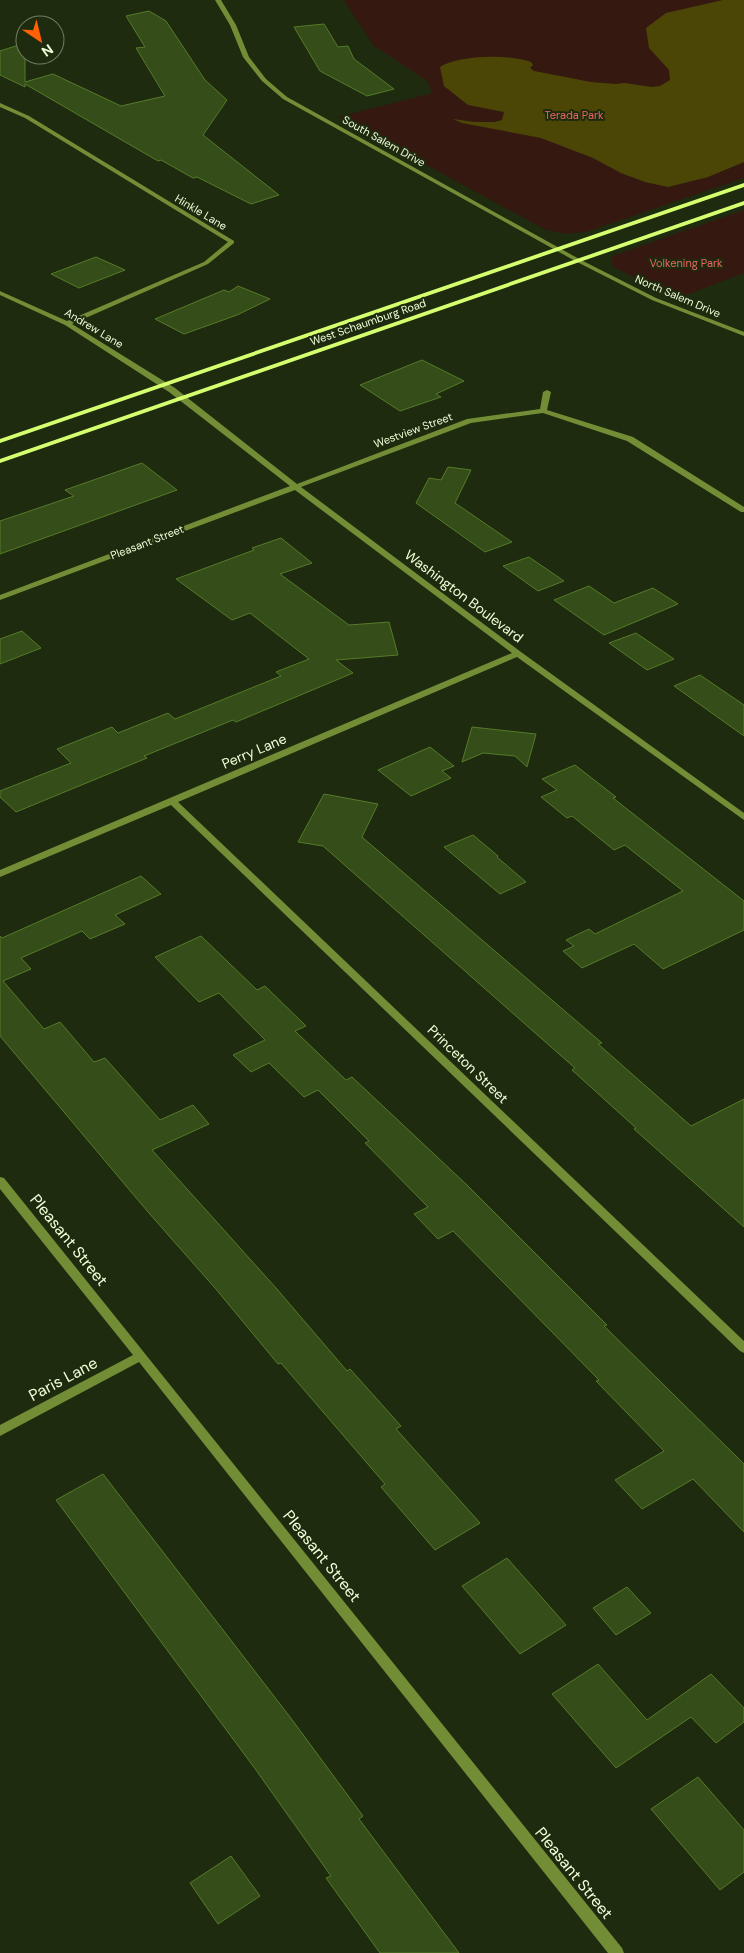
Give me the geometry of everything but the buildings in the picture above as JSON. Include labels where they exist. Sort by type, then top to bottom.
[{"type":"main road","name":"West Schaumburg Road","points":[[0,441],[744,185]]},
{"type":"main road","name":"West Schaumburg Road","points":[[0,460],[744,203]]},
{"type":"street","name":"South Salem Drive","points":[[218,0],[233,25],[246,57],[264,80],[285,98],[579,261]]},
{"type":"street","name":"Hinkle Lane","points":[[0,105],[27,117],[232,242],[206,263],[67,324]]},
{"type":"street","name":"North Salem Drive","points":[[579,261],[654,299],[744,334]]},
{"type":"street","name":"Andrew Lane","points":[[0,293],[67,324],[172,390]]},
{"type":"street","name":"Washington Boulevard","points":[[172,390],[295,486],[518,654],[744,817]]},
{"type":"street","points":[[543,411],[547,392]]},
{"type":"street","name":"Westview Street","points":[[295,486],[470,422],[543,411],[630,439],[744,510]]},
{"type":"street","name":"Pleasant Street","points":[[0,598],[295,486]]},
{"type":"street","name":"Perry Lane","points":[[0,874],[518,654]]},
{"type":"street","name":"Princeton Street","points":[[172,801],[744,1348]]},
{"type":"street","name":"Pleasant Street","points":[[0,1181],[617,1953]]},
{"type":"street","name":"Paris Lane","points":[[0,1431],[141,1356]]},
{"type":"green space","name":"Terada Park","points":[[344,0],[744,0],[744,178],[586,232],[566,234],[546,230],[338,117],[432,93],[427,81],[373,45]]},
{"type":"green space","name":"Volkening Park","points":[[744,210],[744,273],[678,298],[613,267],[611,258],[615,255]]},
{"type":"shaded area","points":[[723,0],[744,0],[744,162],[708,177],[668,187],[645,182],[621,173],[593,158],[541,138],[462,123],[453,119],[474,122],[502,120],[504,112],[468,105],[444,86],[440,67],[448,63],[471,58],[498,57],[522,59],[531,62],[533,65],[530,68],[534,71],[591,82],[660,86],[670,80],[669,70],[649,48],[646,28],[666,13]]}]
